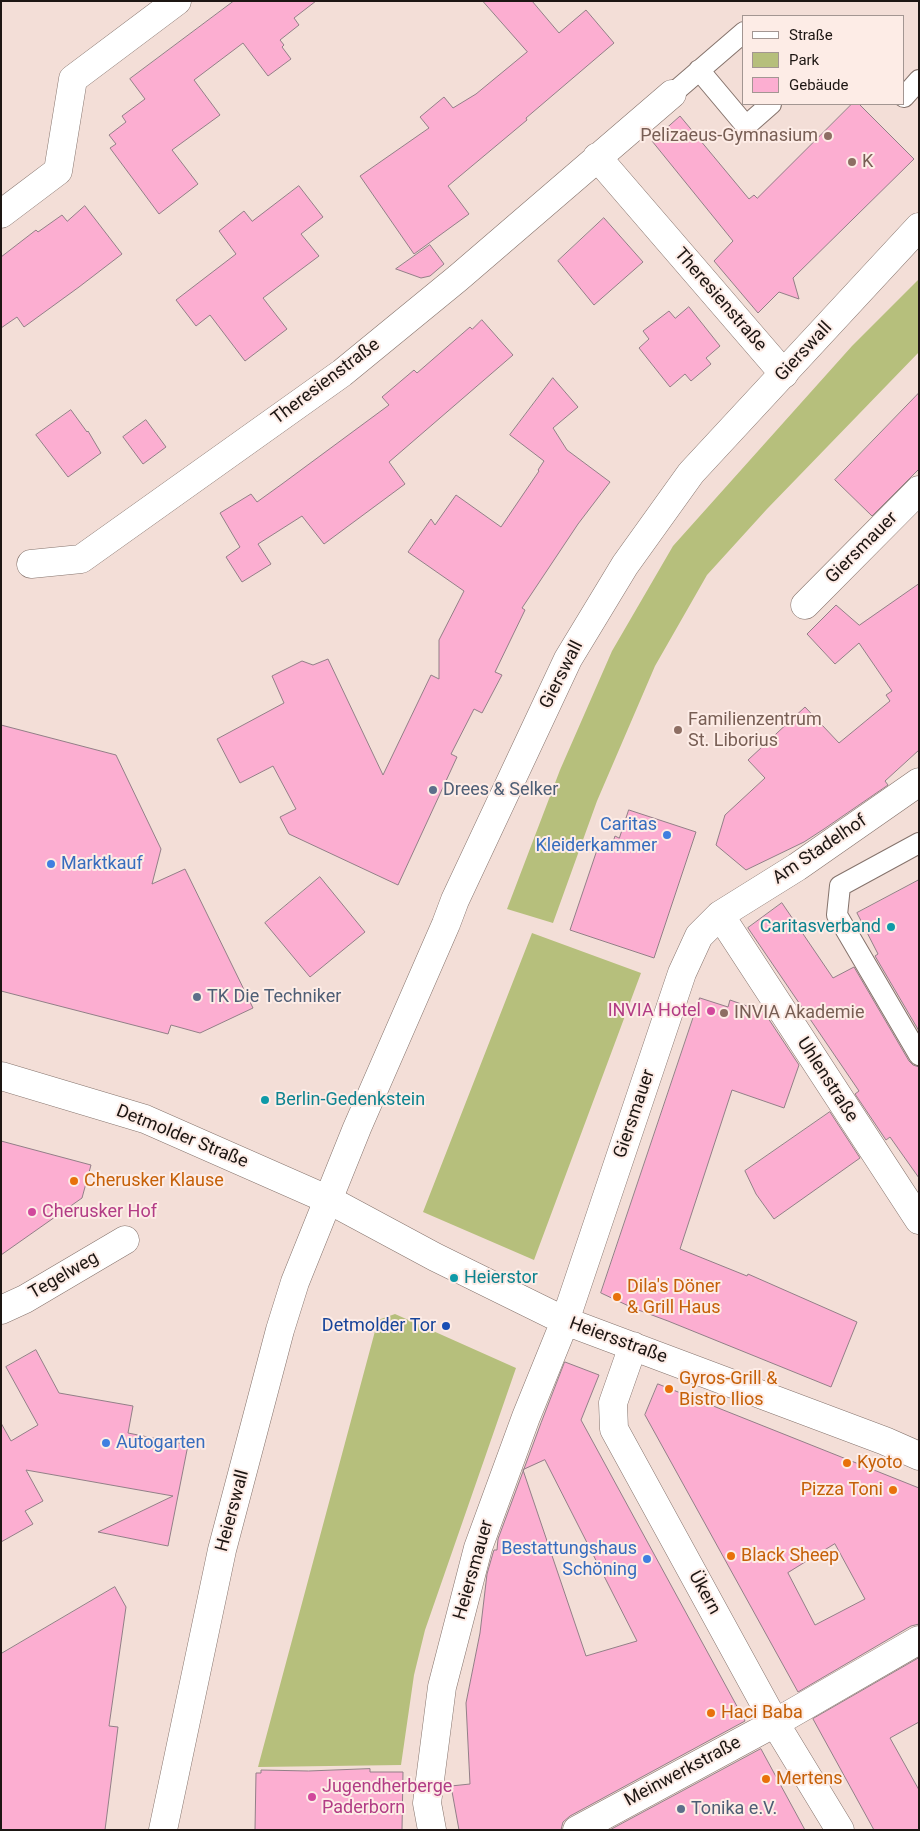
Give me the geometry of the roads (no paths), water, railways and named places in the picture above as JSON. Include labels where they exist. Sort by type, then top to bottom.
[{"type":"street","points":[[1,214],[58,171],[73,79],[177,1]]},
{"type":"street","name":"Theresienstraße","points":[[31,564],[81,559],[342,373],[458,278],[672,94]]},
{"type":"street","name":"Theresienstraße","points":[[597,157],[784,374]]},
{"type":"street","name":"Gierswall","points":[[329,1200],[357,1128],[443,932],[455,900],[568,659],[625,566],[691,473],[919,227]]},
{"type":"street","name":"Giersmauer","points":[[805,605],[919,490]]},
{"type":"street","name":"Am Stadelhof","points":[[720,915],[797,867],[919,782]]},
{"type":"street","name":"Giersmauer","points":[[565,1321],[682,973],[699,936],[720,915]]},
{"type":"street","name":"Uhlenstraße","points":[[720,915],[919,1220]]},
{"type":"street","name":"Detmolder Straße","points":[[1,1076],[145,1119],[329,1200]]},
{"type":"street","name":"Heiersstraße","points":[[329,1200],[434,1257],[565,1321],[885,1441],[919,1456]]},
{"type":"street","name":"Heierswall","points":[[163,1830],[224,1541],[292,1292],[329,1200]]},
{"type":"street","name":"Tegelweg","points":[[1,1310],[25,1299],[125,1240]]},
{"type":"street","name":"Heiersmauer","points":[[432,1830],[426,1803],[442,1687],[478,1548],[526,1417],[565,1321]]},
{"type":"street","name":"Ükern","points":[[633,1346],[613,1403],[614,1428],[774,1723],[840,1830]]},
{"type":"street","name":"Meinwerkstraße","points":[[577,1830],[774,1723],[919,1640]]},
{"type":"lane","points":[[672,94],[742,34]]},
{"type":"lane","points":[[699,70],[746,126],[770,105]]},
{"type":"lane","points":[[905,95],[919,80]]},
{"type":"lane","points":[[919,843],[840,886],[838,916],[919,1055]]},
{"type":"place","name":"Pelizaeus-Gymnasium","points":[[828,136]]},
{"type":"place","name":"K","points":[[852,162]]},
{"type":"place","name":"Familienzentrum St. Liborius","points":[[678,730]]},
{"type":"place","name":"Drees & Selker","points":[[433,790]]},
{"type":"place","name":"Caritas Kleiderkammer","points":[[667,835]]},
{"type":"place","name":"Marktkauf","points":[[51,864]]},
{"type":"place","name":"Caritasverband","points":[[891,927]]},
{"type":"place","name":"TK Die Techniker","points":[[197,997]]},
{"type":"place","name":"INVIA Hotel","points":[[711,1011]]},
{"type":"place","name":"INVIA Akademie","points":[[724,1013]]},
{"type":"place","name":"Berlin-Gedenkstein","points":[[265,1100]]},
{"type":"place","name":"Cherusker Klause","points":[[74,1181]]},
{"type":"place","name":"Cherusker Hof","points":[[32,1212]]},
{"type":"place","name":"Heierstor","points":[[454,1278]]},
{"type":"place","name":"Dila's Döner & Grill Haus","points":[[617,1297]]},
{"type":"place","name":"Detmolder Tor","points":[[446,1326]]},
{"type":"place","name":"Gyros-Grill & Bistro Ilios","points":[[669,1389]]},
{"type":"place","name":"Autogarten","points":[[106,1443]]},
{"type":"place","name":"Kyoto","points":[[847,1463]]},
{"type":"place","name":"Pizza Toni","points":[[893,1490]]},
{"type":"place","name":"Black Sheep","points":[[731,1556]]},
{"type":"place","name":"Bestattungshaus Schöning","points":[[647,1559]]},
{"type":"place","name":"Haci Baba","points":[[711,1713]]},
{"type":"place","name":"Mertens","points":[[766,1779]]},
{"type":"place","name":"Jugendherberge Paderborn","points":[[312,1797]]},
{"type":"place","name":"Tonika e.V.","points":[[681,1809]]}]
